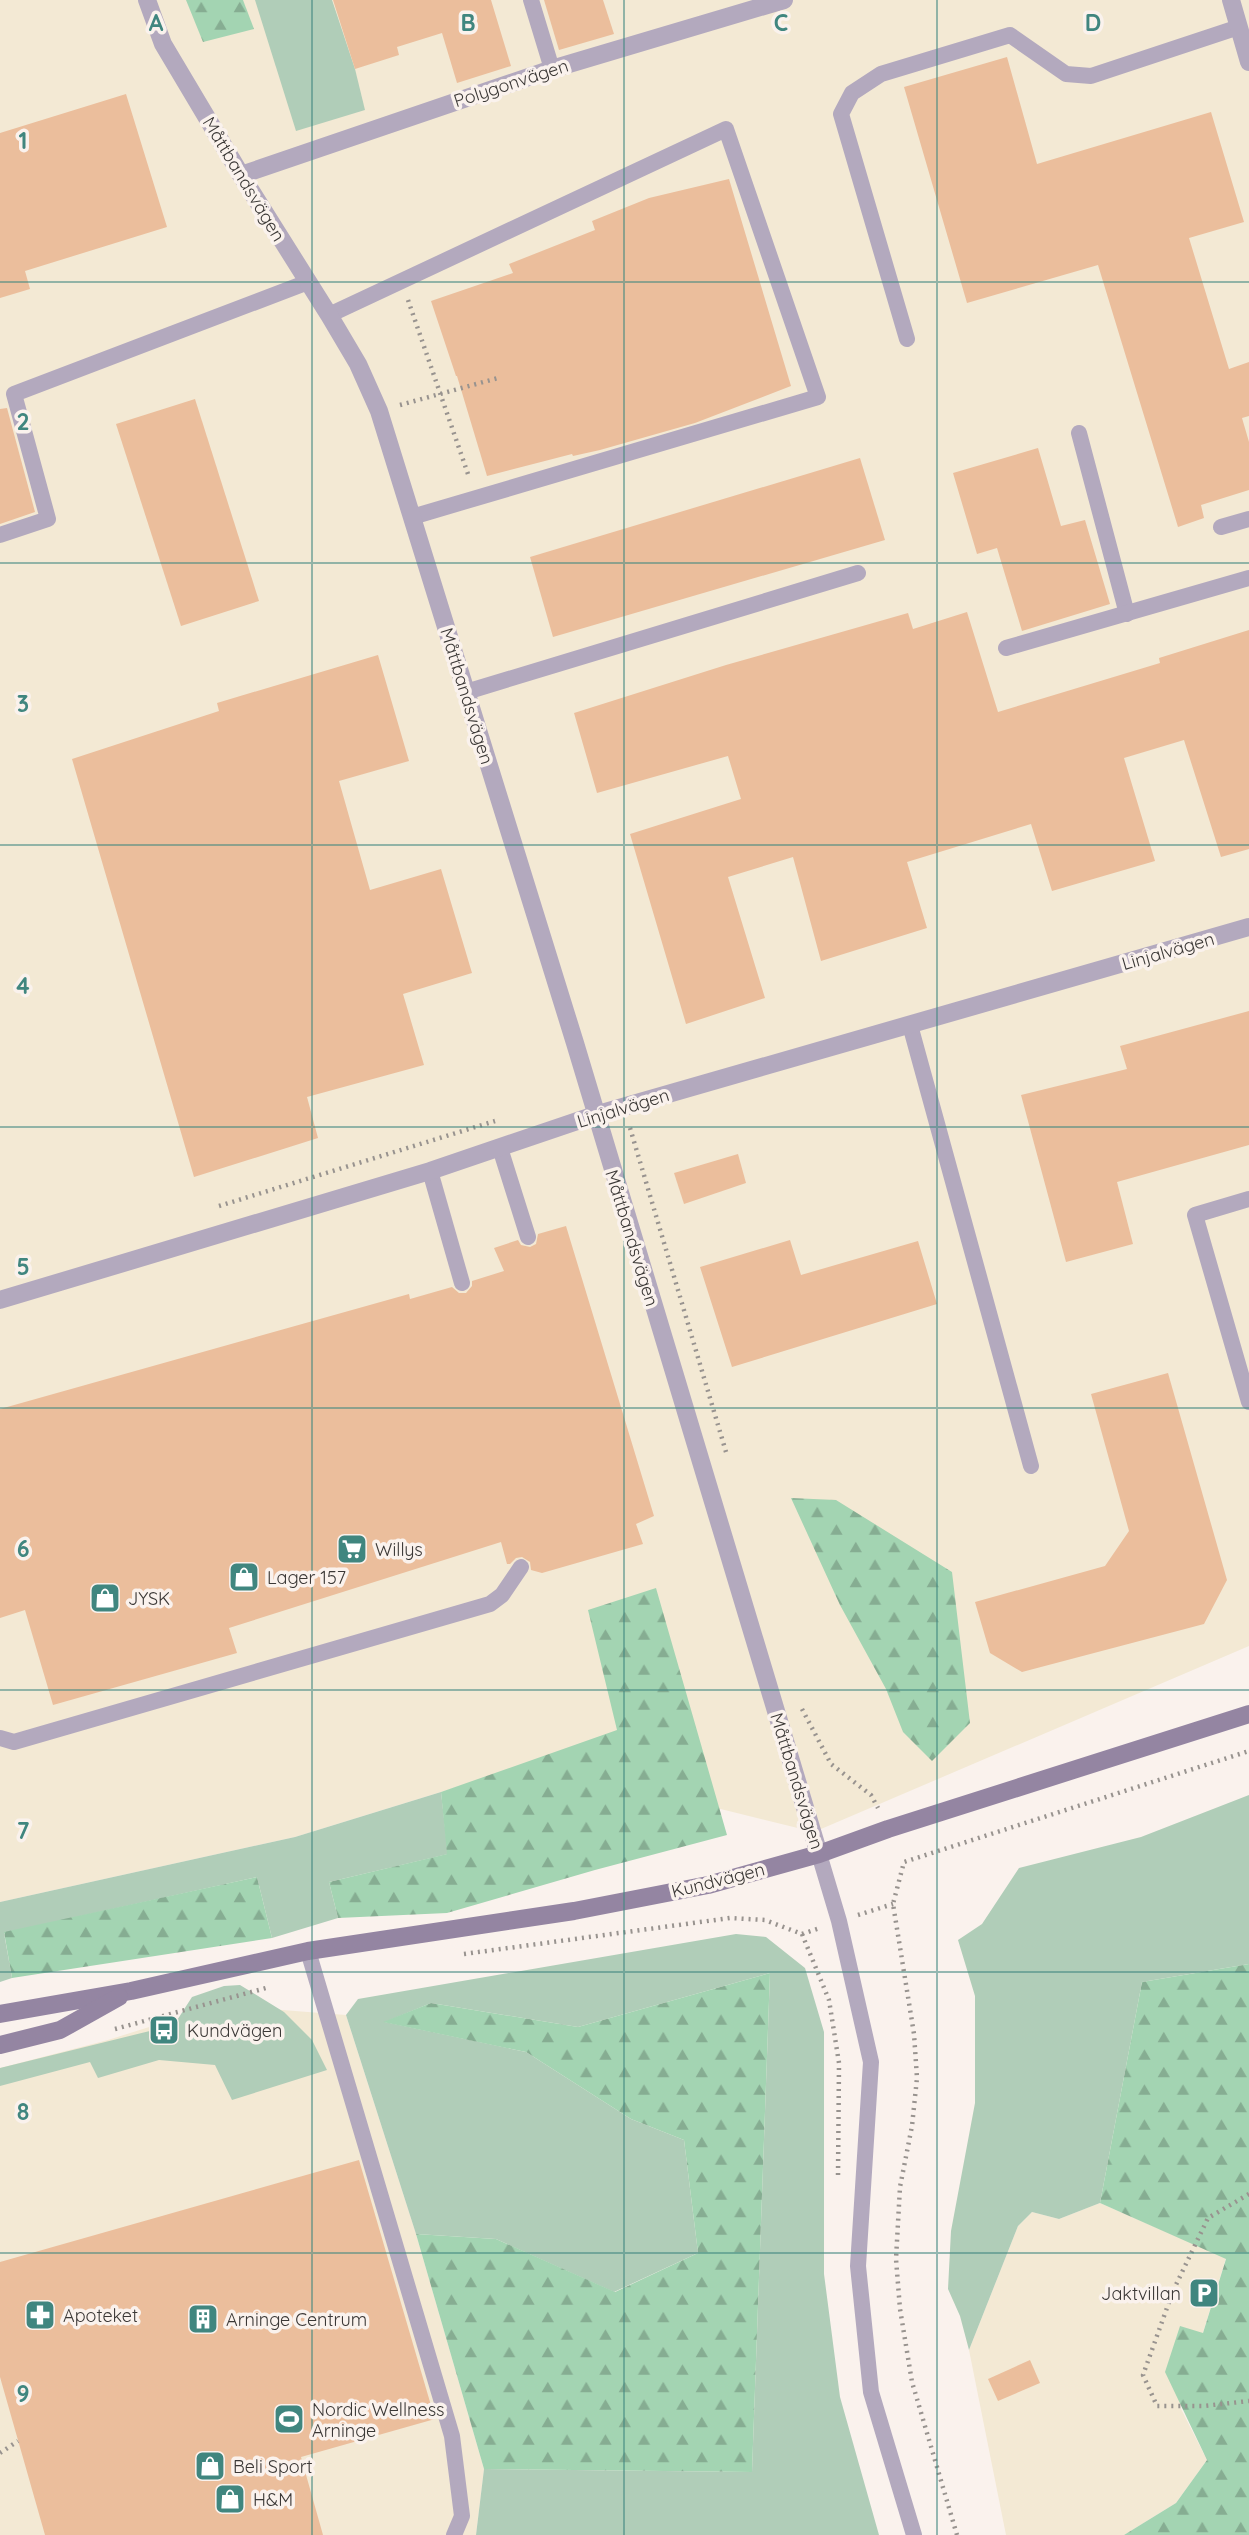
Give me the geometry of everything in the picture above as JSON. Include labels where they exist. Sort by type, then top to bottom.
[{"type":"street","name":"Måttbandsvägen","points":[[147,0],[163,44],[241,175],[329,314],[358,364],[379,411],[575,1043],[819,1854]]},
{"type":"street","name":"Polygonvägen","points":[[241,175],[552,69],[784,0]]},
{"type":"street","points":[[1231,0],[1249,62]]},
{"type":"street","name":"Linjalvägen","points":[[0,1300],[430,1171],[595,1115],[1249,927]]},
{"type":"street","name":"Kundvägen","points":[[0,2014],[131,1990],[308,1951],[574,1911],[708,1885],[819,1854],[888,1829],[1249,1714]]},
{"type":"street","name":"Kundvägen","points":[[0,2045],[60,2030],[131,1990]]},
{"type":"lane","points":[[531,0],[552,69]]},
{"type":"lane","points":[[907,339],[841,114],[852,93],[881,74],[1010,35],[1066,74],[1091,76],[1239,27]]},
{"type":"lane","points":[[329,314],[726,129],[818,397],[412,517]]},
{"type":"lane","points":[[0,535],[48,519],[15,394],[308,282]]},
{"type":"lane","points":[[1079,433],[1127,614]]},
{"type":"lane","points":[[1221,527],[1249,519]]},
{"type":"lane","points":[[466,692],[858,573]]},
{"type":"lane","points":[[1006,648],[1249,578]]},
{"type":"lane","points":[[910,1025],[1031,1466]]},
{"type":"lane","points":[[500,1147],[528,1237]]},
{"type":"lane","points":[[430,1171],[462,1283]]},
{"type":"lane","points":[[1249,1199],[1195,1216],[1249,1402]]},
{"type":"lane","points":[[0,1738],[14,1742],[490,1604],[502,1595],[521,1567]]},
{"type":"lane","name":"Måttbandsvägen","points":[[819,1854],[839,1922],[871,2062],[858,2266],[872,2392],[914,2535]]},
{"type":"lane","points":[[308,1951],[452,2436],[462,2515],[454,2535]]},
{"type":"path","points":[[401,281],[476,498]]},
{"type":"path","points":[[379,411],[498,378]]},
{"type":"path","points":[[211,1209],[502,1119]]},
{"type":"path","points":[[630,1125],[727,1455]]},
{"type":"path","points":[[801,1706],[831,1764],[871,1795],[904,1862],[892,1904],[914,2034],[917,2078],[912,2126],[900,2187],[896,2259],[900,2309],[912,2382],[957,2535]]},
{"type":"path","points":[[904,1862],[1249,1751]]},
{"type":"path","points":[[839,1922],[892,1904]]},
{"type":"path","points":[[454,1956],[730,1918],[765,1920],[802,1934]]},
{"type":"path","points":[[107,2031],[276,1985]]},
{"type":"path","points":[[1249,2194],[1208,2218],[1173,2291],[1143,2375],[1157,2406],[1203,2406],[1249,2401]]},
{"type":"path","points":[[0,2453],[18,2441]]},
{"type":"shaded area","points":[[0,0],[1249,0],[1249,1646],[814,1832],[535,1763],[295,1837],[0,1902]]},
{"type":"shaded area","name":"Arninge Centrum","points":[[219,2005],[346,2015],[416,2234],[484,2469],[476,2535],[0,2535],[0,2068],[108,2040]]},
{"type":"shaded area","points":[[1100,2203],[1226,2258],[1180,2407],[1207,2460],[1176,2503],[1124,2535],[1006,2535],[969,2350],[1018,2226],[1032,2212],[1059,2219]]},
{"type":"green space","points":[[186,0],[243,0],[254,29],[203,42]]},
{"type":"green space","points":[[255,0],[332,0],[355,69],[365,110],[296,131]]},
{"type":"green space","points":[[791,1498],[836,1500],[952,1572],[970,1723],[932,1761],[903,1732],[886,1689],[840,1605]]},
{"type":"green space","points":[[656,1588],[727,1835],[447,1913],[338,1918],[329,1882],[447,1854],[441,1792],[617,1730],[588,1610]]},
{"type":"green space","points":[[441,1792],[448,1854],[329,1882],[338,1918],[272,1938],[257,1877],[4,1933],[12,1978],[0,1982],[0,1902],[295,1837]]},
{"type":"green space","points":[[1249,1795],[1249,1964],[1142,1982],[1100,2203],[1059,2219],[1032,2212],[1018,2226],[969,2350],[960,2316],[948,2289],[951,2231],[975,2103],[975,1996],[958,1940],[982,1924],[1019,1868],[1141,1837]]},
{"type":"green space","points":[[257,1877],[272,1938],[12,1978],[4,1932]]},
{"type":"green space","points":[[736,1934],[766,1937],[805,1968],[824,2032],[824,2274],[840,2397],[879,2535],[476,2535],[484,2469],[752,2472],[770,1973],[578,2027],[431,2003],[385,2022],[526,2052],[631,2119],[684,2140],[698,2253],[614,2292],[496,2239],[416,2234],[346,2015],[358,1999]]},
{"type":"green space","points":[[1249,1964],[1249,2535],[1124,2535],[1176,2503],[1207,2460],[1165,2372],[1180,2326],[1203,2333],[1226,2259],[1100,2203],[1142,1982]]},
{"type":"green space","points":[[770,1973],[752,2472],[484,2469],[416,2234],[496,2239],[615,2292],[698,2253],[684,2140],[631,2119],[526,2052],[383,2022],[431,2003],[578,2027]]},
{"type":"green space","points":[[240,1985],[284,2012],[312,2040],[327,2070],[232,2100],[215,2065],[159,2060],[98,2078],[90,2062],[0,2086],[0,2068],[174,2025],[192,1997],[224,1986]]},
{"type":"building","points":[[333,0],[491,0],[511,66],[457,83],[442,33],[397,47],[399,55],[355,69]]},
{"type":"building","points":[[544,0],[603,0],[614,34],[559,50]]},
{"type":"building","points":[[1007,57],[1037,164],[1211,112],[1244,222],[1189,238],[1229,369],[1249,362],[1249,416],[1242,418],[1249,442],[1249,490],[1201,505],[1204,518],[1178,527],[1098,265],[967,303],[904,87]]},
{"type":"building","points":[[126,94],[167,227],[25,271],[30,289],[0,298],[0,133]]},
{"type":"building","points":[[729,179],[791,386],[695,423],[600,450],[573,456],[572,454],[487,476],[431,301],[513,273],[509,264],[595,230],[592,221],[649,198]]},
{"type":"building","points":[[195,399],[259,601],[181,626],[116,424]]},
{"type":"building","points":[[7,408],[35,512],[0,524],[0,409]]},
{"type":"building","points":[[1038,448],[1061,526],[1085,520],[1110,604],[1022,631],[997,548],[977,554],[953,473]]},
{"type":"building","points":[[860,458],[885,540],[553,637],[530,557]]},
{"type":"building","points":[[967,612],[998,712],[1160,663],[1159,658],[1249,630],[1249,849],[1221,857],[1184,740],[1124,758],[1155,861],[1052,891],[1031,824],[907,862],[927,928],[821,961],[793,857],[728,877],[765,998],[686,1024],[630,834],[741,799],[728,756],[597,793],[574,713],[726,665],[908,613],[913,629]]},
{"type":"building","points":[[378,655],[409,761],[339,781],[370,890],[441,869],[472,973],[403,994],[424,1065],[307,1097],[318,1138],[194,1177],[72,759],[219,711],[217,703]]},
{"type":"building","points":[[1249,1011],[1249,1145],[1117,1182],[1133,1244],[1066,1262],[1021,1095],[1127,1069],[1120,1046]]},
{"type":"building","points":[[738,1154],[746,1183],[684,1204],[674,1173]]},
{"type":"building","points":[[566,1226],[654,1516],[636,1524],[643,1544],[542,1573],[531,1570],[530,1562],[522,1557],[507,1564],[501,1542],[229,1628],[237,1653],[53,1705],[25,1610],[0,1618],[0,1409],[409,1294],[410,1299],[452,1287],[459,1293],[466,1293],[472,1286],[472,1281],[504,1271],[494,1248],[518,1240],[521,1245],[530,1247],[536,1244],[538,1234]]},
{"type":"building","points":[[790,1240],[801,1275],[918,1241],[937,1304],[732,1367],[700,1267]]},
{"type":"building","points":[[1168,1373],[1227,1580],[1204,1624],[1022,1672],[990,1653],[975,1602],[1105,1566],[1129,1531],[1091,1394]]},
{"type":"building","name":"Arninge Centrum","points":[[359,2160],[435,2419],[301,2457],[323,2535],[45,2535],[0,2377],[0,2262]]},
{"type":"building","points":[[1030,2360],[1040,2383],[998,2401],[988,2379]]},
{"type":"place","name":"Willys","points":[[352,1549]]},
{"type":"place","name":"Lager 157","points":[[244,1577]]},
{"type":"place","name":"JYSK","points":[[105,1598]]},
{"type":"place","name":"Kundvägen","points":[[164,2030]]},
{"type":"place","name":"Jaktvillan","points":[[1204,2293]]},
{"type":"place","name":"Apoteket","points":[[40,2315]]},
{"type":"place","name":"Arninge Centrum","points":[[203,2319]]},
{"type":"place","name":"Nordic Wellness Arninge","points":[[289,2419]]},
{"type":"place","name":"Beli Sport","points":[[210,2466]]},
{"type":"place","name":"H&M","points":[[230,2499]]}]
